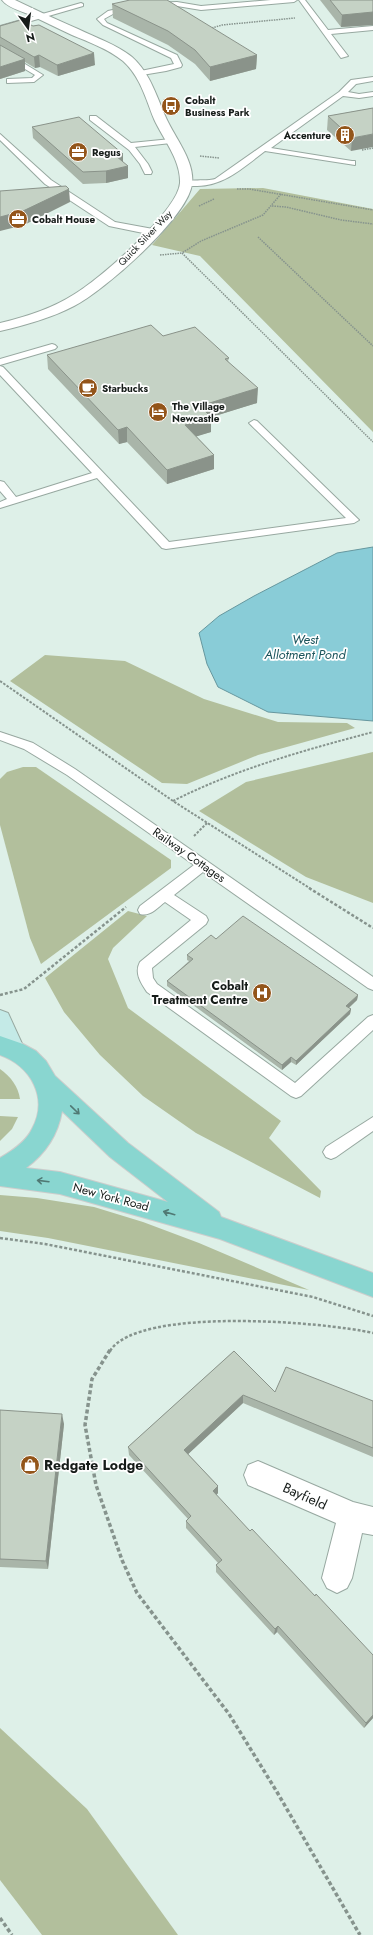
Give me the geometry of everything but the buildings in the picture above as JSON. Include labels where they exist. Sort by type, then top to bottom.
[{"type":"main road","name":"New York Road","points":[[7,1046],[25,1055],[36,1065],[47,1083],[119,1150],[220,1228]]},
{"type":"main road","name":"New York Road","points":[[0,1170],[17,1161],[31,1149],[41,1136],[50,1112],[47,1083]]},
{"type":"main road","name":"New York Road","points":[[0,1175],[60,1183],[220,1228],[373,1285]]},
{"type":"street","points":[[6,0],[107,46],[128,60],[145,83],[185,174],[186,184]]},
{"type":"street","name":"Quick Silver Way","points":[[0,327],[45,314],[79,298],[104,280],[153,232],[175,207],[181,198],[186,184]]},
{"type":"street","points":[[0,1019],[7,1046]]},
{"type":"street","name":"Bayfield","points":[[258,1475],[362,1519],[337,1578]]},
{"type":"lane","points":[[139,74],[166,70],[178,65],[174,57],[105,24],[100,19],[104,14],[112,11],[172,3],[202,8],[294,0]]},
{"type":"lane","points":[[302,0],[344,56]]},
{"type":"lane","points":[[0,28],[81,5]]},
{"type":"lane","points":[[4,19],[12,25]]},
{"type":"lane","points":[[327,32],[373,28]]},
{"type":"lane","points":[[0,51],[39,76],[39,78],[28,81],[10,81]]},
{"type":"lane","points":[[186,184],[209,184],[218,181],[342,94],[354,82],[373,79]]},
{"type":"lane","points":[[342,94],[359,96],[373,94]]},
{"type":"lane","points":[[93,118],[145,163],[148,172]]},
{"type":"lane","points":[[0,136],[48,182],[112,224],[153,232]]},
{"type":"lane","points":[[127,146],[171,141]]},
{"type":"lane","points":[[265,149],[352,163]]},
{"type":"lane","points":[[0,362],[52,347]]},
{"type":"lane","points":[[0,369],[166,546],[354,520],[254,423]]},
{"type":"lane","points":[[0,505],[99,474]]},
{"type":"lane","points":[[0,484],[14,500]]},
{"type":"lane","name":"Railway Cottages","points":[[0,736],[15,739],[26,744],[72,772],[373,984]]},
{"type":"lane","points":[[146,910],[203,864]]},
{"type":"lane","points":[[164,895],[200,920],[145,966],[146,979],[152,988],[296,1092],[373,1021]]},
{"type":"lane","points":[[331,1152],[373,1124]]},
{"type":"path","points":[[232,189],[250,189],[373,210]]},
{"type":"path","points":[[281,194],[263,215],[219,233],[182,253],[373,442]]},
{"type":"path","points":[[175,207],[193,209],[219,196]]},
{"type":"path","points":[[272,206],[286,207],[341,220],[373,224]]},
{"type":"path","points":[[258,237],[373,346]]},
{"type":"path","points":[[0,681],[173,801],[373,928]]},
{"type":"path","points":[[173,801],[202,786],[304,750],[373,732]]},
{"type":"path","points":[[0,995],[24,989],[132,902],[146,910]]},
{"type":"path","points":[[0,1238],[45,1244],[313,1297],[373,1316]]},
{"type":"path","points":[[360,1935],[277,1792],[229,1714],[137,1593],[122,1560],[96,1485],[86,1425],[92,1379],[113,1346],[141,1331],[176,1324],[262,1320],[352,1328],[373,1333]]},
{"type":"path","points":[[0,1918],[12,1935]]},
{"type":"green space","points":[[263,188],[373,209],[373,432],[200,256],[152,245],[200,189]]},
{"type":"green space","points":[[45,655],[125,661],[204,699],[278,722],[347,723],[355,728],[258,755],[187,784],[162,783],[10,681]]},
{"type":"green space","points":[[373,752],[373,903],[306,877],[199,811],[246,782]]},
{"type":"green space","points":[[23,767],[36,767],[171,860],[171,868],[41,964],[30,938],[0,825],[0,779],[7,772]]},
{"type":"green space","points":[[128,911],[147,916],[113,948],[108,959],[128,1008],[281,1121],[269,1138],[321,1191],[320,1198],[196,1133],[143,1096],[100,1055],[64,1012],[45,978]]},
{"type":"green space","points":[[0,1069],[13,1082],[18,1090],[20,1099],[0,1099]]},
{"type":"green space","points":[[0,1116],[18,1117],[12,1129],[0,1141]]},
{"type":"green space","points":[[0,1195],[37,1198],[94,1207],[143,1222],[199,1243],[309,1290],[48,1238],[0,1231]]},
{"type":"green space","points":[[0,1728],[87,1809],[178,1935],[42,1935],[0,1880]]},
{"type":"water","name":"West Allotment Pond","points":[[373,547],[373,721],[268,712],[218,687],[207,664],[199,633],[219,616],[337,553]]},
{"type":"place","name":"Cobalt Business Park","points":[[171,106]]},
{"type":"place","name":"Accenture","points":[[345,135]]},
{"type":"place","name":"Regus","points":[[78,152]]},
{"type":"place","name":"Cobalt House","points":[[18,219]]},
{"type":"place","name":"Starbucks","points":[[88,388]]},
{"type":"place","name":"The Village Newcastle","points":[[158,412]]},
{"type":"place","name":"Cobalt Treatment Centre","points":[[262,993]]},
{"type":"place","name":"Redgate Lodge","points":[[30,1465]]}]
